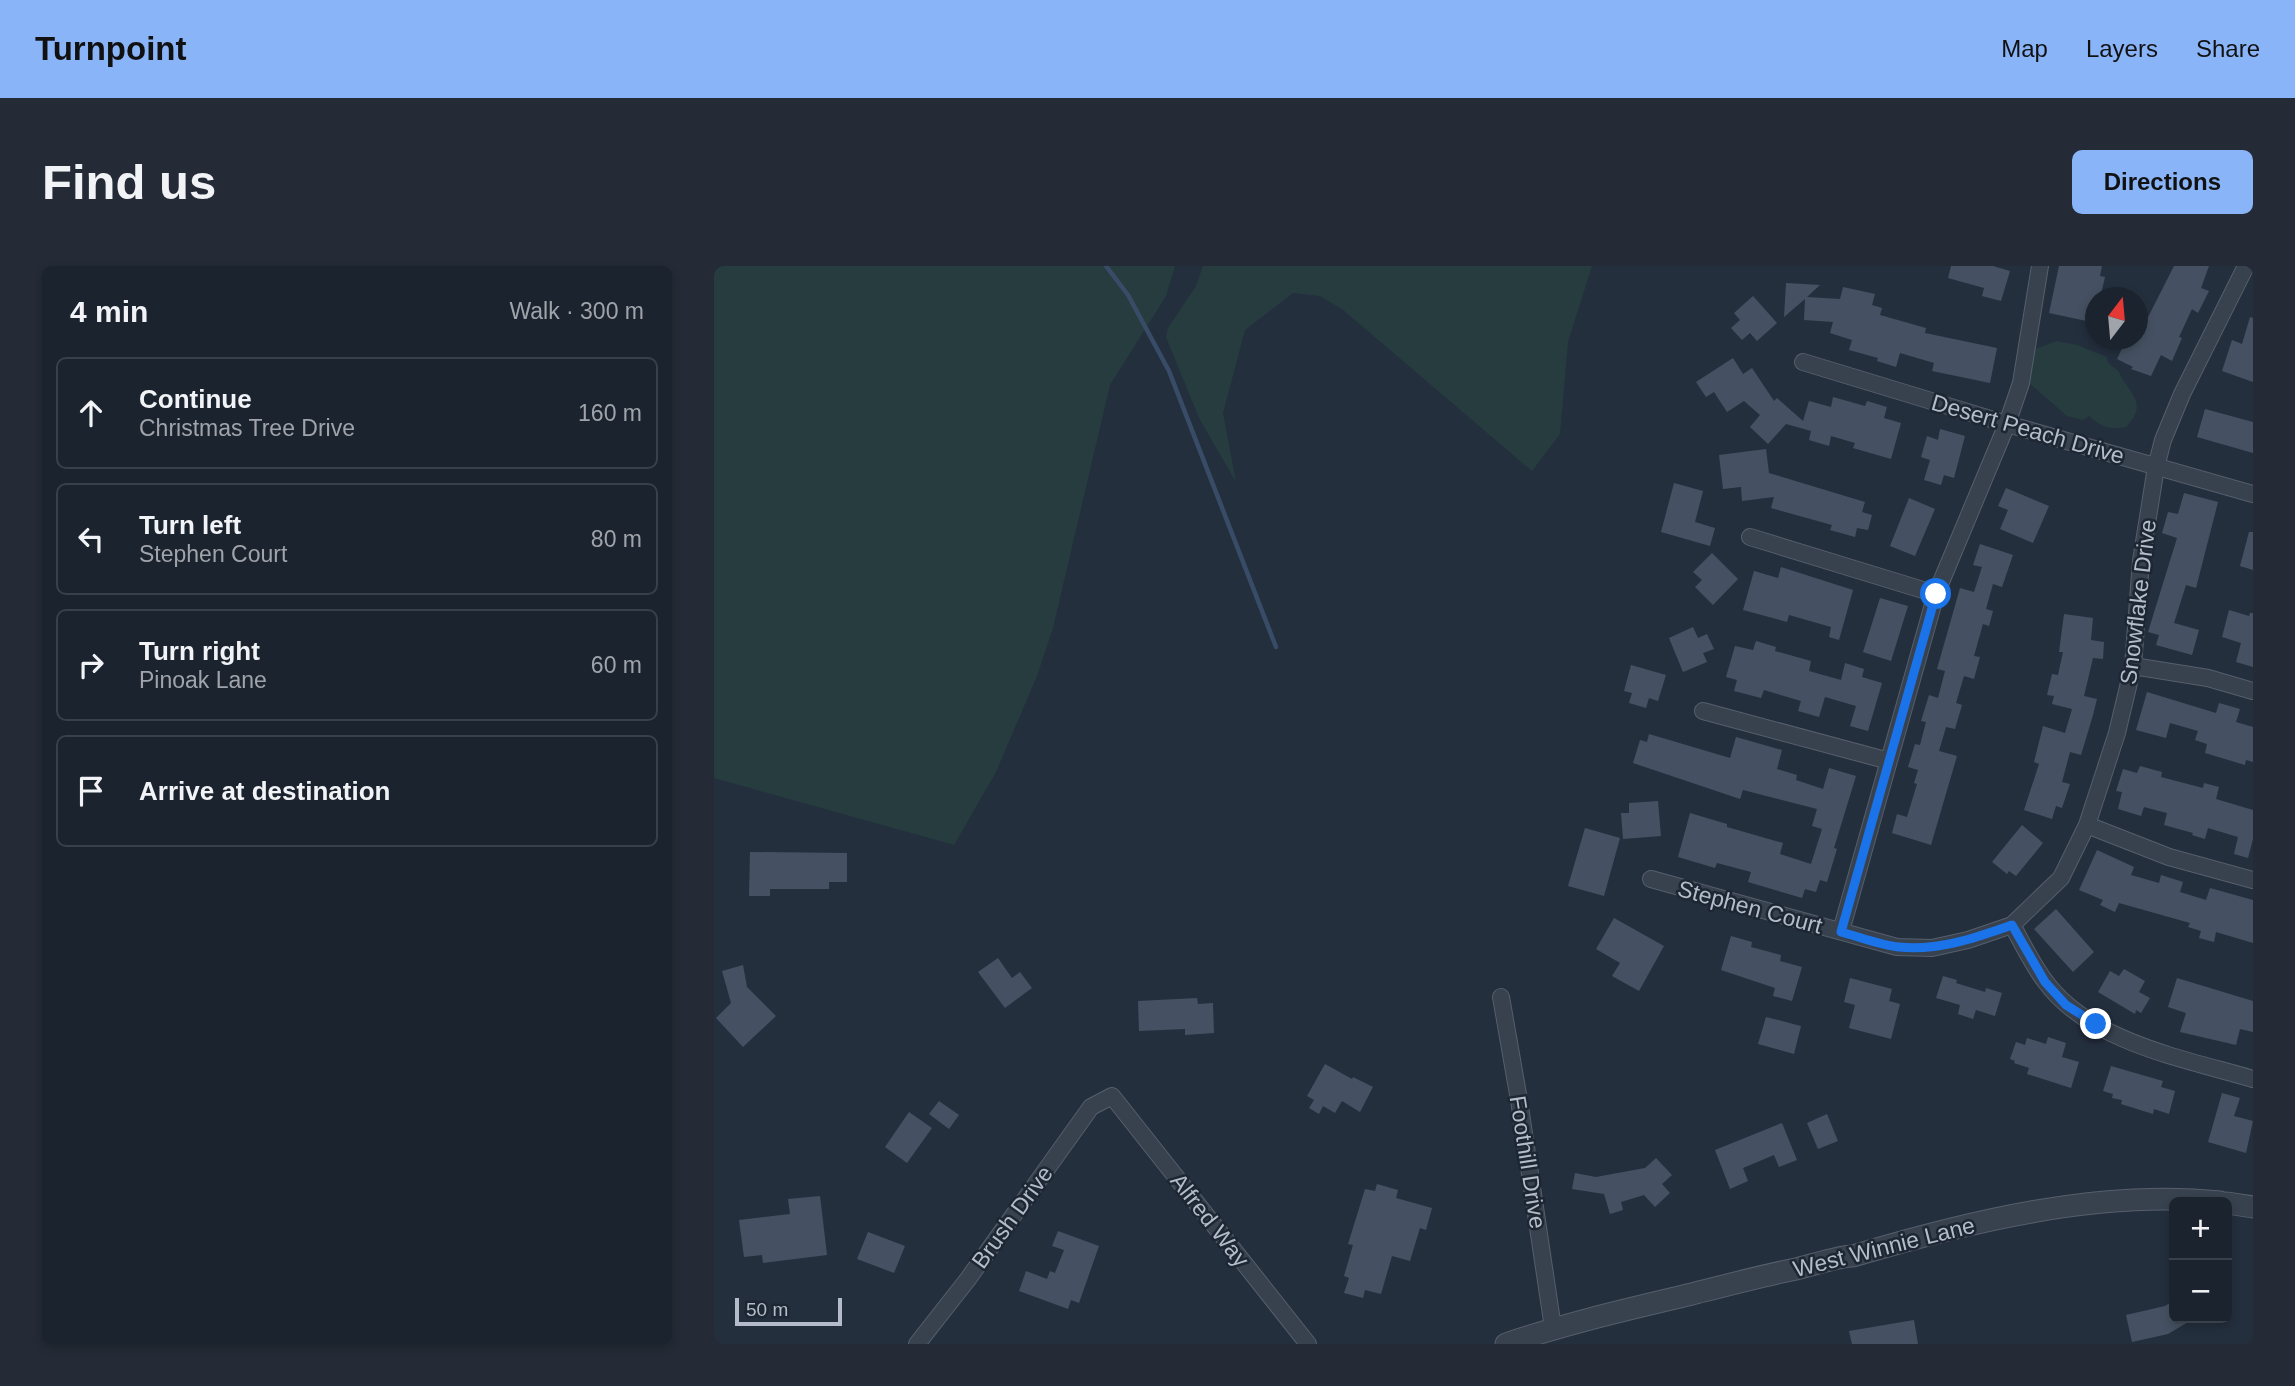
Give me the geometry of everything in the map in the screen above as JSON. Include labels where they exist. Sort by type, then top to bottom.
[{"type":"street","points":[[1841,932],[1936,594],[2007,424],[2021,383],[2040,266]]},
{"type":"street","name":"Snowflake Drive","points":[[2012,925],[2061,878],[2087,825],[2117,733],[2133,666],[2141,561],[2163,440],[2182,394],[2247,277]]},
{"type":"street","name":"Desert Peach Drive","points":[[1803,362],[2253,494]]},
{"type":"street","points":[[1750,537],[1936,594]]},
{"type":"street","points":[[2133,666],[2208,678],[2253,691]]},
{"type":"street","points":[[1703,711],[1889,761]]},
{"type":"street","points":[[2087,825],[2169,857],[2253,880]]},
{"type":"street","name":"Stephen Court","points":[[1651,879],[1897,947],[1932,948],[1968,940],[2012,925]]},
{"type":"street","points":[[2012,925],[2045,982],[2066,1005],[2096,1024],[2143,1046],[2253,1079]]},
{"type":"street","name":"Foothill Drive","points":[[1501,997],[1553,1328]]},
{"type":"street","name":"Brush Drive","points":[[917,1344],[968,1279],[1091,1107],[1112,1096]]},
{"type":"street","name":"Alfred Way","points":[[1112,1096],[1308,1344]]},
{"type":"street","name":"West Winnie Lane","points":[[1506,1344],[1553,1328],[1918,1238],[2042,1211],[2109,1201],[2169,1199]]},
{"type":"street","points":[[2232,1204],[2253,1206]]},
{"type":"green space","points":[[714,266],[1175,266],[1166,296],[1110,385],[1053,628],[1037,676],[996,772],[954,845],[714,778]]},
{"type":"green space","points":[[1203,266],[1592,266],[1568,342],[1560,434],[1532,471],[1342,309],[1320,296],[1293,293],[1245,330],[1223,413],[1236,482],[1199,418],[1166,337],[1168,328],[1196,286]]},
{"type":"green space","points":[[2057,341],[2077,345],[2107,357],[2136,400],[2137,410],[2131,421],[2126,427],[2114,428],[2106,427],[2089,416],[2083,420],[2067,416],[2028,382],[2032,350]]},
{"type":"building","points":[[1951,266],[1993,266],[2010,271],[2001,301],[1982,296],[1984,288],[1948,278]]},
{"type":"building","points":[[2059,266],[2102,266],[2100,276],[2105,277],[2103,287],[2085,287],[2085,321],[2049,313]]},
{"type":"building","points":[[2174,266],[2209,266],[2201,288],[2209,291],[2198,313],[2192,309],[2172,361],[2161,355],[2151,376],[2131,369],[2133,367],[2117,359],[2121,350],[2148,350],[2148,317]]},
{"type":"building","points":[[1786,283],[1820,285],[1807,297],[1840,299],[1843,287],[1875,294],[1872,305],[1882,308],[1880,315],[1926,328],[1925,333],[1997,348],[1990,383],[1932,371],[1934,363],[1900,353],[1896,367],[1877,361],[1878,358],[1849,350],[1852,340],[1830,333],[1833,322],[1804,320],[1805,299],[1784,317]]},
{"type":"building","points":[[1753,296],[1777,323],[1757,341],[1750,333],[1742,340],[1731,328],[1740,320],[1734,313]]},
{"type":"building","points":[[2250,317],[2253,318],[2253,382],[2222,371],[2232,340],[2242,344]]},
{"type":"building","points":[[1733,358],[1743,374],[1752,368],[1774,401],[1777,398],[1803,421],[1809,401],[1831,407],[1833,397],[1865,406],[1867,401],[1887,407],[1884,418],[1901,423],[1891,459],[1853,448],[1855,443],[1831,436],[1829,446],[1809,440],[1811,431],[1786,424],[1768,444],[1750,427],[1760,415],[1744,401],[1727,412],[1714,392],[1706,397],[1696,382]]},
{"type":"building","points":[[2205,409],[2253,422],[2253,453],[2197,437]]},
{"type":"building","points":[[1940,429],[1965,436],[1954,478],[1944,475],[1941,485],[1924,480],[1930,460],[1921,457],[1927,436],[1938,440]]},
{"type":"building","points":[[1766,449],[1769,473],[1865,502],[1862,512],[1872,515],[1868,530],[1857,528],[1855,537],[1830,530],[1832,525],[1771,508],[1774,497],[1742,501],[1741,487],[1723,489],[1719,455]]},
{"type":"building","points":[[1674,483],[1703,491],[1695,522],[1715,528],[1710,546],[1661,532]]},
{"type":"building","points":[[2006,488],[2049,506],[2033,543],[2000,529],[2008,510],[1998,506]]},
{"type":"building","points":[[2184,493],[2218,502],[2196,588],[2186,585],[2174,623],[2199,630],[2192,655],[2156,645],[2159,635],[2148,632],[2177,538],[2162,533],[2168,512],[2178,514]]},
{"type":"building","points":[[1909,498],[1935,509],[1915,556],[1890,546]]},
{"type":"building","points":[[2249,532],[2253,532],[2253,570],[2240,566]]},
{"type":"building","points":[[1980,544],[2013,555],[2002,587],[1993,584],[1986,609],[1993,611],[1989,626],[1983,624],[1974,656],[1980,657],[1974,679],[1964,676],[1956,703],[1962,705],[1955,729],[1946,727],[1939,751],[1957,756],[1931,845],[1892,833],[1897,814],[1907,817],[1917,784],[1914,783],[1918,770],[1908,767],[1915,744],[1920,745],[1926,722],[1921,721],[1929,695],[1938,698],[1945,671],[1937,669],[1960,588],[1974,592],[1982,567],[1973,565]]},
{"type":"building","points":[[1712,553],[1738,579],[1713,605],[1695,587],[1702,580],[1693,572]]},
{"type":"building","points":[[1781,567],[1853,590],[1839,640],[1829,637],[1831,627],[1789,615],[1787,622],[1743,610],[1754,571],[1778,578]]},
{"type":"building","points":[[1880,598],[1908,606],[1891,661],[1863,652]]},
{"type":"building","points":[[2229,610],[2249,616],[2253,613],[2253,667],[2236,662],[2241,643],[2222,637]]},
{"type":"building","points":[[2064,614],[2093,618],[2091,640],[2104,642],[2103,659],[2093,658],[2084,696],[2097,699],[2093,715],[2081,755],[2070,752],[2062,782],[2070,784],[2062,808],[2056,806],[2052,819],[2024,810],[2039,764],[2034,762],[2043,726],[2065,733],[2072,709],[2052,704],[2054,696],[2047,695],[2052,674],[2058,675],[2063,652],[2059,652]]},
{"type":"building","points":[[1693,627],[1698,638],[1707,634],[1714,649],[1703,653],[1707,662],[1683,672],[1669,638]]},
{"type":"building","points":[[1756,641],[1776,647],[1775,651],[1811,661],[1809,671],[1841,680],[1845,663],[1864,669],[1862,677],[1882,683],[1868,731],[1850,726],[1856,706],[1825,697],[1819,717],[1798,711],[1801,701],[1764,690],[1761,698],[1734,691],[1737,680],[1726,677],[1735,646],[1753,650]]},
{"type":"building","points":[[1631,665],[1666,675],[1658,701],[1649,698],[1646,708],[1629,703],[1632,693],[1624,691]]},
{"type":"building","points":[[2147,692],[2216,713],[2219,703],[2240,709],[2236,722],[2253,727],[2253,762],[2246,760],[2245,765],[2205,753],[2207,744],[2195,740],[2198,731],[2170,723],[2166,738],[2136,730]]},
{"type":"building","points":[[1649,734],[1730,758],[1736,737],[1782,750],[1777,769],[1797,775],[1796,780],[1823,789],[1829,768],[1856,776],[1834,848],[1837,849],[1827,882],[1820,880],[1816,892],[1805,889],[1802,898],[1748,882],[1751,872],[1717,863],[1715,868],[1678,857],[1690,813],[1783,843],[1780,854],[1811,864],[1822,829],[1812,826],[1817,809],[1743,790],[1740,799],[1633,763],[1640,740],[1647,742]]},
{"type":"building","points":[[2140,766],[2162,772],[2161,777],[2203,788],[2204,783],[2219,787],[2216,799],[2253,810],[2253,839],[2248,858],[2234,854],[2238,837],[2208,828],[2205,839],[2164,825],[2167,813],[2144,807],[2141,816],[2118,809],[2122,792],[2116,791],[2123,769],[2137,773]]},
{"type":"building","points":[[1658,801],[1661,836],[1623,839],[1621,813],[1629,813],[1629,803]]},
{"type":"building","points":[[2022,825],[2043,843],[2016,876],[2009,871],[2007,874],[1992,862]]},
{"type":"building","points":[[1585,828],[1620,838],[1604,896],[1568,886]]},
{"type":"building","points":[[2097,850],[2134,867],[2131,875],[2159,883],[2161,875],[2183,882],[2180,892],[2206,900],[2210,888],[2253,900],[2253,943],[2216,932],[2214,942],[2199,938],[2201,931],[2188,927],[2190,923],[2119,903],[2115,912],[2100,905],[2103,900],[2079,890]]},
{"type":"building","points":[[750,852],[847,853],[847,882],[829,882],[829,889],[770,889],[770,896],[749,896]]},
{"type":"building","points":[[2056,909],[2094,952],[2073,972],[2034,929]]},
{"type":"building","points":[[1614,918],[1664,946],[1639,991],[1612,976],[1620,963],[1596,949]]},
{"type":"building","points":[[1731,936],[1752,942],[1751,947],[1781,955],[1780,961],[1802,967],[1792,1001],[1773,996],[1775,988],[1721,970]]},
{"type":"building","points":[[998,958],[1012,978],[1020,972],[1032,988],[1005,1008],[978,972]]},
{"type":"building","points":[[743,965],[747,987],[776,1016],[743,1047],[716,1018],[731,1003],[722,971]]},
{"type":"building","points":[[2124,969],[2145,981],[2139,992],[2150,998],[2141,1013],[2136,1010],[2135,1014],[2098,992],[2110,971],[2119,976]]},
{"type":"building","points":[[1943,976],[1985,992],[1986,988],[2002,993],[1995,1016],[1976,1010],[1973,1019],[1958,1014],[1960,1005],[1936,998]]},
{"type":"building","points":[[1850,978],[1892,989],[1889,1001],[1900,1004],[1891,1039],[1849,1028],[1855,1005],[1844,1002]]},
{"type":"building","points":[[2177,978],[2253,1001],[2253,1032],[2240,1029],[2236,1045],[2180,1032],[2186,1013],[2168,1007]]},
{"type":"building","points":[[1197,998],[1198,1004],[1213,1003],[1214,1033],[1185,1035],[1185,1029],[1139,1031],[1138,1001]]},
{"type":"building","points":[[1766,1017],[1801,1026],[1794,1054],[1758,1044]]},
{"type":"building","points":[[2048,1037],[2066,1043],[2062,1057],[2079,1062],[2071,1088],[2027,1074],[2029,1068],[2010,1059],[2016,1042],[2025,1045],[2027,1038],[2046,1044]]},
{"type":"building","points":[[1325,1064],[1373,1087],[1360,1112],[1342,1101],[1335,1113],[1323,1106],[1319,1114],[1309,1108],[1314,1100],[1307,1096]]},
{"type":"building","points":[[2111,1066],[2163,1081],[2161,1087],[2175,1091],[2169,1114],[2154,1109],[2153,1114],[2121,1104],[2122,1100],[2112,1098],[2113,1094],[2103,1091]]},
{"type":"building","points":[[2222,1093],[2240,1098],[2234,1116],[2253,1121],[2246,1153],[2208,1142]]},
{"type":"building","points":[[939,1101],[959,1115],[949,1129],[929,1114]]},
{"type":"building","points":[[909,1112],[932,1128],[907,1163],[885,1147]]},
{"type":"building","points":[[1827,1114],[1838,1141],[1818,1149],[1807,1123]]},
{"type":"building","points":[[1782,1123],[1797,1160],[1779,1167],[1774,1155],[1743,1168],[1748,1181],[1730,1189],[1715,1150]]},
{"type":"building","points":[[1656,1158],[1672,1175],[1662,1184],[1670,1193],[1655,1207],[1644,1195],[1621,1202],[1623,1210],[1610,1214],[1604,1194],[1572,1189],[1575,1173],[1596,1177],[1645,1168]]},
{"type":"building","points":[[1377,1184],[1398,1190],[1396,1198],[1432,1208],[1426,1230],[1420,1228],[1410,1261],[1392,1256],[1381,1294],[1365,1290],[1363,1298],[1344,1293],[1349,1278],[1344,1276],[1353,1245],[1348,1244],[1365,1189],[1375,1191]]},
{"type":"building","points":[[820,1196],[827,1255],[763,1263],[762,1255],[744,1257],[739,1220],[790,1214],[788,1199]]},
{"type":"building","points":[[1058,1231],[1099,1246],[1079,1303],[1071,1300],[1068,1309],[1019,1291],[1026,1271],[1047,1279],[1050,1271],[1055,1273],[1064,1250],[1052,1246]]},
{"type":"building","points":[[868,1232],[905,1246],[894,1273],[857,1259]]},
{"type":"building","points":[[2169,1303],[2169,1323],[2187,1323],[2168,1334],[2132,1342],[2126,1315]]},
{"type":"building","points":[[1914,1320],[1918,1344],[1852,1344],[1849,1331]]},
{"type":"waterway","points":[[1106,266],[1128,295],[1169,371],[1276,647]]},
{"type":"route","points":[[1936,594],[1841,932],[1897,947],[1932,948],[1968,940],[2012,925],[2045,982],[2066,1005],[2096,1024]]}]
